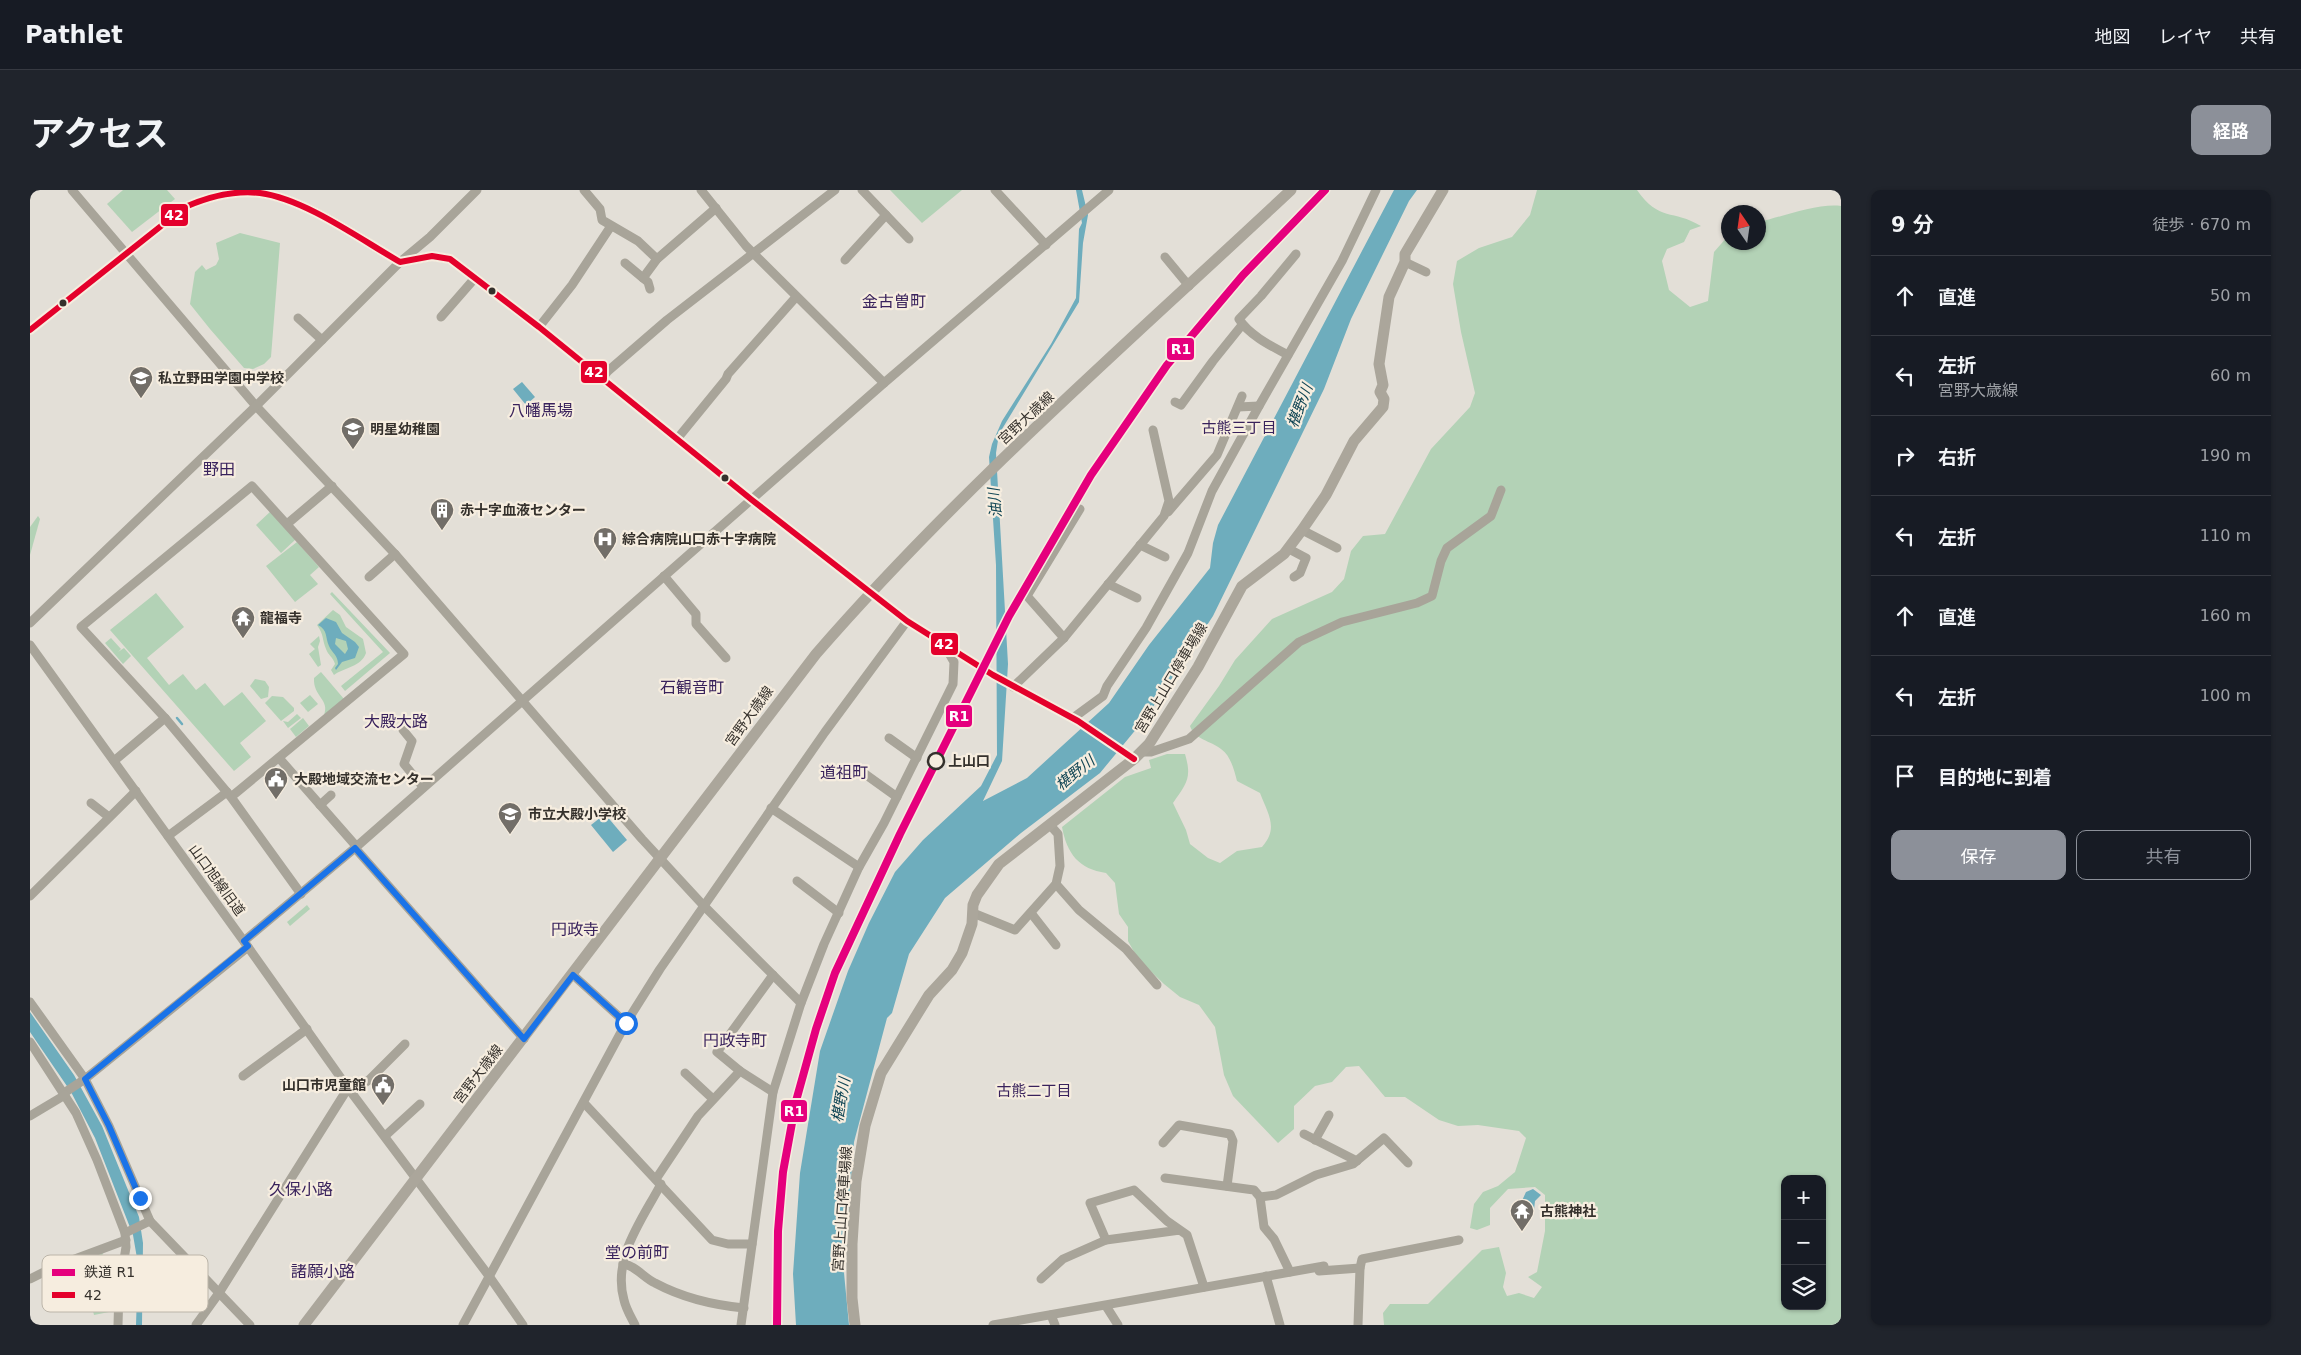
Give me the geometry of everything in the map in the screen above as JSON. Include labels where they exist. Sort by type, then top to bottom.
[{"type":"main road","name":"宮野大歳線","points":[[304,1325],[573,975],[782,696],[870,592],[998,465],[1291,190]]},
{"type":"main road","name":"宮野上山口停車場線","points":[[855,1325],[852,1298],[852,1244],[856,1181],[860,1150],[873,1094],[881,1073],[929,995],[952,970],[962,953],[972,924],[977,895],[999,864],[1135,756],[1198,668],[1242,586],[1289,549],[1326,494],[1354,441],[1383,407],[1384,399],[1380,392],[1383,385],[1379,364],[1389,297],[1405,262],[1405,254],[1443,190]]},
{"type":"street","points":[[72,190],[256,406],[395,554],[426,593],[660,859],[801,1003]]},
{"type":"street","points":[[30,623],[256,406],[400,262],[430,237],[477,190]]},
{"type":"street","points":[[584,190],[600,208],[602,220],[638,241],[657,259]]},
{"type":"street","points":[[701,190],[746,246],[884,383]]},
{"type":"street","points":[[602,378],[667,320],[835,190]]},
{"type":"street","points":[[862,190],[909,239]]},
{"type":"street","points":[[995,190],[1046,245]]},
{"type":"street","points":[[30,1116],[84,1080],[246,944],[884,383],[1109,190]]},
{"type":"street","points":[[1076,720],[1103,696],[1107,686],[1146,628],[1188,553],[1212,492],[1342,261],[1376,190]]},
{"type":"street","points":[[30,330],[185,207],[205,198],[224,194],[258,193],[281,198],[309,210],[400,262],[432,256],[450,259],[539,327],[752,500],[907,620],[993,675],[1076,720],[1135,756],[1189,739],[1299,642],[1342,622],[1417,603],[1432,596],[1441,561],[1447,548],[1490,516],[1501,490]]},
{"type":"street","points":[[643,278],[657,259],[716,208]]},
{"type":"street","points":[[845,260],[886,215]]},
{"type":"street","points":[[539,327],[572,285],[611,226]]},
{"type":"street","points":[[1288,355],[1242,325],[1239,319],[1296,254]]},
{"type":"street","points":[[1164,257],[1189,286]]},
{"type":"street","points":[[1405,262],[1426,272]]},
{"type":"street","points":[[625,263],[648,282],[650,289]]},
{"type":"street","points":[[441,317],[475,278]]},
{"type":"street","points":[[677,439],[720,387],[728,374],[796,297]]},
{"type":"street","points":[[298,318],[322,340]]},
{"type":"street","points":[[1181,405],[1210,359],[1242,325]]},
{"type":"street","points":[[1011,685],[1064,638],[1164,516],[1217,455],[1242,396]]},
{"type":"street","points":[[1238,407],[1259,406]]},
{"type":"street","points":[[1153,430],[1169,502],[1164,516]]},
{"type":"street","points":[[168,836],[229,795],[279,758],[404,654],[252,486],[81,627],[165,718],[229,795],[302,894]]},
{"type":"street","points":[[287,524],[332,486]]},
{"type":"street","points":[[1064,638],[1027,596],[1080,509]]},
{"type":"street","points":[[1302,530],[1337,548]]},
{"type":"street","points":[[1140,545],[1165,557]]},
{"type":"street","points":[[1289,549],[1306,558],[1300,576]]},
{"type":"street","points":[[369,577],[395,554]]},
{"type":"street","points":[[664,576],[696,614],[696,624],[726,658]]},
{"type":"street","points":[[1108,584],[1137,598]]},
{"type":"street","points":[[463,1325],[626,1023],[703,905],[907,620]]},
{"type":"street","points":[[742,1325],[773,1092],[801,1003],[859,867],[897,797],[953,684],[954,662],[942,644]]},
{"type":"street","name":"山口旭線旧道","points":[[30,645],[350,1090],[489,1276],[523,1325]]},
{"type":"street","points":[[114,761],[165,718]]},
{"type":"street","points":[[403,730],[412,741],[404,764],[423,787]]},
{"type":"street","points":[[889,738],[916,758]]},
{"type":"street","points":[[279,758],[524,1039]]},
{"type":"street","points":[[858,768],[897,797]]},
{"type":"street","points":[[30,896],[136,791]]},
{"type":"street","points":[[320,805],[331,796]]},
{"type":"street","points":[[91,803],[109,817]]},
{"type":"street","points":[[771,808],[859,867]]},
{"type":"street","points":[[973,913],[1014,930],[1031,913],[1056,884],[1060,866],[1058,834],[1050,824]]},
{"type":"street","points":[[797,881],[839,913]]},
{"type":"street","points":[[1056,884],[1079,910],[1126,949],[1157,984]]},
{"type":"street","points":[[1031,913],[1056,945]]},
{"type":"street","points":[[573,975],[626,1023]]},
{"type":"street","points":[[772,975],[718,1052],[740,1071],[773,1092]]},
{"type":"street","points":[[30,1002],[84,1080],[109,1126],[148,1222],[181,1255]]},
{"type":"street","points":[[243,1076],[307,1029]]},
{"type":"street","points":[[30,1042],[66,1093],[97,1160],[126,1235],[123,1255]]},
{"type":"street","points":[[208,1308],[350,1090],[369,1080],[405,1044]]},
{"type":"street","points":[[635,1325],[624,1301],[620,1278],[624,1253],[658,1181],[698,1116],[740,1071]]},
{"type":"street","points":[[685,1073],[713,1099]]},
{"type":"street","points":[[584,1102],[712,1240],[728,1244],[752,1244]]},
{"type":"street","points":[[385,1136],[420,1104]]},
{"type":"street","points":[[1315,1140],[1328,1115]]},
{"type":"street","points":[[1163,1143],[1179,1125],[1230,1134],[1233,1141],[1227,1186]]},
{"type":"street","points":[[1304,1134],[1357,1161]]},
{"type":"street","points":[[1260,1197],[1276,1195],[1316,1175],[1357,1161],[1384,1138],[1408,1163]]},
{"type":"street","points":[[1165,1178],[1254,1190],[1260,1197],[1264,1227],[1274,1239],[1290,1272]]},
{"type":"street","points":[[1106,1240],[1090,1203],[1134,1190],[1166,1222],[1187,1235],[1204,1287]]},
{"type":"street","points":[[81,1255],[126,1235],[148,1222]]},
{"type":"street","points":[[1040,1279],[1063,1259],[1106,1240],[1180,1230]]},
{"type":"street","points":[[1311,1269],[1318,1271],[1361,1260],[1459,1240]]},
{"type":"street","points":[[1358,1325],[1361,1260]]},
{"type":"street","points":[[623,1264],[628,1264],[654,1283],[702,1303],[744,1308]]},
{"type":"street","points":[[993,1325],[1324,1266]]},
{"type":"street","points":[[30,1279],[42,1273]]},
{"type":"street","points":[[1266,1276],[1280,1325]]},
{"type":"street","points":[[208,1282],[250,1325]]},
{"type":"street","points":[[1106,1306],[1118,1325]]},
{"type":"street","points":[[118,1312],[118,1325]]},
{"type":"street","points":[[196,1325],[205,1312]]},
{"type":"street","points":[[1051,1315],[1055,1325]]},
{"type":"green space","points":[[123,190],[167,190],[175,199],[132,232],[107,204]]},
{"type":"green space","points":[[890,190],[962,190],[922,223]]},
{"type":"green space","points":[[1537,190],[1637,190],[1652,207],[1701,226],[1690,230],[1684,242],[1667,249],[1662,261],[1669,290],[1690,307],[1708,301],[1714,252],[1721,244],[1721,250],[1766,250],[1766,220],[1811,208],[1841,206],[1841,1325],[1384,1325],[1383,1313],[1390,1304],[1428,1304],[1482,1250],[1499,1247],[1506,1273],[1503,1287],[1507,1296],[1519,1293],[1534,1298],[1542,1287],[1528,1277],[1537,1272],[1545,1231],[1545,1195],[1535,1187],[1508,1189],[1490,1208],[1490,1225],[1477,1230],[1470,1228],[1474,1204],[1483,1192],[1498,1186],[1515,1172],[1526,1138],[1519,1131],[1478,1125],[1458,1126],[1439,1120],[1405,1097],[1385,1097],[1359,1066],[1346,1067],[1332,1082],[1315,1086],[1294,1106],[1294,1129],[1278,1143],[1233,1096],[1224,1075],[1215,1027],[1199,1005],[1180,997],[1138,959],[1128,941],[1128,927],[1119,914],[1115,883],[1106,873],[1088,868],[1076,859],[1064,837],[1062,827],[1125,777],[1151,768],[1149,760],[1167,754],[1185,754],[1188,769],[1187,780],[1173,803],[1186,830],[1190,844],[1208,858],[1220,863],[1237,851],[1262,847],[1270,834],[1271,827],[1269,814],[1260,793],[1237,781],[1227,755],[1217,746],[1195,734],[1190,726],[1235,660],[1272,619],[1332,592],[1344,579],[1351,551],[1363,536],[1385,534],[1431,449],[1470,407],[1475,393],[1461,332],[1453,284],[1457,261],[1479,248],[1512,237],[1530,215]]},
{"type":"green space","points":[[240,233],[280,243],[271,357],[264,364],[253,369],[244,368],[190,304],[195,272],[202,265],[206,270],[216,265],[219,259],[216,243]]},
{"type":"green space","points":[[271,511],[296,539],[281,553],[256,525]]},
{"type":"green space","points":[[38,516],[40,519],[30,555],[30,527]]},
{"type":"green space","points":[[297,542],[319,567],[310,575],[318,584],[295,602],[266,566]]},
{"type":"green space","points":[[332,592],[390,653],[345,691],[341,686],[383,652],[330,594]]},
{"type":"green space","points":[[156,593],[184,627],[147,658],[169,685],[183,674],[196,690],[205,683],[224,706],[242,692],[266,721],[240,743],[251,757],[234,771],[110,630]]},
{"type":"green space","points":[[333,610],[340,615],[346,627],[363,639],[366,653],[364,658],[357,664],[334,675],[331,670],[335,664],[327,651],[317,625]]},
{"type":"green space","points":[[319,636],[318,647],[321,665],[318,667],[309,654],[315,649],[310,644]]},
{"type":"green space","points":[[111,638],[121,649],[118,652],[124,648],[131,656],[123,664],[105,643]]},
{"type":"green space","points":[[321,672],[344,699],[324,715],[325,705],[314,684],[314,678]]},
{"type":"green space","points":[[255,679],[265,681],[269,687],[268,697],[261,699],[250,686]]},
{"type":"green space","points":[[310,695],[318,704],[308,712],[300,703]]},
{"type":"green space","points":[[272,696],[283,697],[294,708],[294,711],[281,721],[265,703]]},
{"type":"green space","points":[[297,714],[301,718],[288,728],[283,721],[288,722]]},
{"type":"green space","points":[[303,718],[309,726],[296,737],[290,729]]},
{"type":"green space","points":[[307,905],[310,909],[290,926],[287,922]]},
{"type":"green space","points":[[93,1312],[109,1312],[94,1315]]},
{"type":"water","points":[[1076,190],[1082,190],[1088,215],[1083,243],[1079,302],[999,434],[996,453],[1008,664],[1002,761],[983,801],[1027,778],[1109,703],[1149,645],[1210,568],[1213,543],[1218,525],[1394,190],[1417,190],[1409,201],[1351,319],[1324,389],[1213,616],[1147,716],[1100,773],[1021,833],[945,898],[909,954],[892,1013],[887,1018],[854,1142],[844,1273],[849,1325],[796,1325],[793,1274],[800,1173],[820,1051],[848,971],[869,923],[895,872],[923,840],[981,786],[997,755],[996,565],[989,457],[992,444],[1002,421],[1051,344],[1076,298],[1079,229],[1082,223]]},
{"type":"water","points":[[522,382],[535,397],[526,405],[513,389]]},
{"type":"water","points":[[326,618],[336,622],[342,633],[359,647],[355,658],[342,662],[336,670],[337,658],[329,646],[325,631],[318,625]],"holes":[[[336,638],[346,641],[348,649],[345,654],[335,644]]]},
{"type":"water","points":[[605,814],[627,840],[613,852],[591,825]]},
{"type":"water","points":[[30,1012],[74,1075],[102,1126],[139,1217],[143,1255],[136,1255],[133,1235],[95,1138],[71,1092],[30,1032]]},
{"type":"water","points":[[1533,1189],[1541,1195],[1535,1201],[1534,1210],[1525,1209],[1520,1205],[1526,1192]]},
{"type":"water","points":[[136,1312],[142,1312],[142,1325],[136,1325]]},
{"type":"waterway","points":[[177,718],[182,724]]},
{"type":"rail line","name":"R1","points":[[777,1325],[778,1231],[783,1172],[796,1101],[816,1029],[835,973],[900,834],[1009,616],[1091,475],[1167,365],[1243,275],[1325,190]]},
{"type":"transit line","name":"42","points":[[30,330],[185,207],[212,197],[231,193],[260,193],[295,203],[332,221],[400,262],[432,256],[450,259],[539,327],[752,500],[907,621],[993,675],[1078,721],[1134,759]]},
{"type":"place","name":"私立野田学園中学校","points":[[141,399]]},
{"type":"place","name":"明星幼稚園","points":[[353,450]]},
{"type":"place","name":"赤十字血液センター","points":[[442,531]]},
{"type":"place","name":"綜合病院山口赤十字病院","points":[[605,560]]},
{"type":"place","name":"龍福寺","points":[[243,639]]},
{"type":"place","name":"上山口","points":[[936,761]]},
{"type":"place","name":"大殿地域交流センター","points":[[276,800]]},
{"type":"place","name":"市立大殿小学校","points":[[510,835]]},
{"type":"place","name":"山口市児童館","points":[[383,1106]]},
{"type":"place","name":"古熊神社","points":[[1522,1232]]},
{"type":"district","name":"金古曽町","points":[[894,301]]},
{"type":"district","name":"八幡馬場","points":[[541,410]]},
{"type":"district","name":"古熊三丁目","points":[[1239,428]]},
{"type":"district","name":"野田","points":[[219,469]]},
{"type":"district","name":"石観音町","points":[[692,687]]},
{"type":"district","name":"大殿大路","points":[[396,721]]},
{"type":"district","name":"道祖町","points":[[844,772]]},
{"type":"district","name":"円政寺","points":[[575,929]]},
{"type":"district","name":"円政寺町","points":[[735,1040]]},
{"type":"district","name":"古熊二丁目","points":[[1034,1091]]},
{"type":"district","name":"久保小路","points":[[301,1189]]},
{"type":"district","name":"堂の前町","points":[[637,1252]]},
{"type":"district","name":"諸願小路","points":[[323,1271]]},
{"type":"route","points":[[140,1198],[120,1149],[85,1079],[248,946],[244,941],[355,848],[524,1039],[573,975],[626,1023]]},
{"type":"water label","name":"椹野川","points":[[1300,406]]},
{"type":"water label","name":"油川","points":[[995,503]]},
{"type":"water label","name":"椹野川","points":[[1075,773]]},
{"type":"water label","name":"椹野川","points":[[841,1100]]}]
